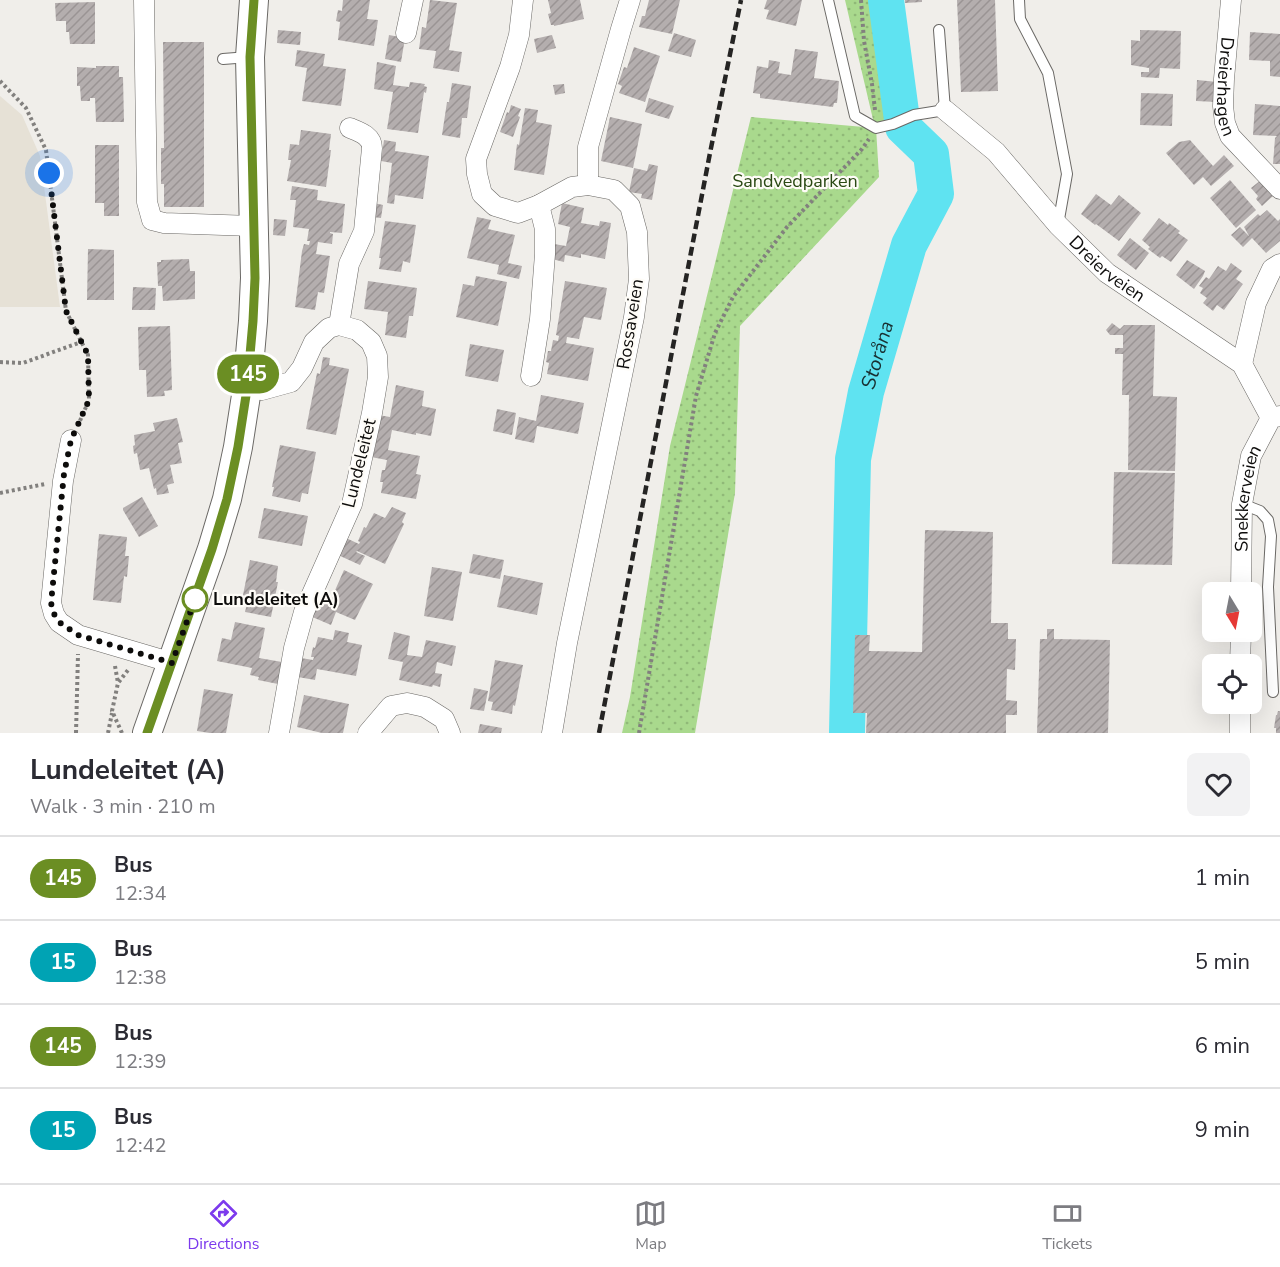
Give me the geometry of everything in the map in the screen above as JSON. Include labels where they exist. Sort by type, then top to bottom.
[{"type":"main road","points":[[147,733],[212,549],[227,499],[247,389],[255,278],[253,226],[236,58],[254,0]]},
{"type":"street","points":[[144,0],[147,202],[152,220],[164,223],[253,226]]},
{"type":"street","points":[[405,33],[413,0]]},
{"type":"street","points":[[524,0],[519,35],[510,67],[476,159],[482,194],[495,206],[518,213],[572,188],[588,185],[588,147],[630,0]]},
{"type":"street","name":"Dreierhagen","points":[[1231,0],[1224,79],[1225,123],[1230,136],[1280,189]]},
{"type":"street","name":"Dreierveien","points":[[945,110],[996,153],[1058,225],[1107,273],[1242,364],[1276,417]]},
{"type":"street","points":[[247,389],[262,390],[291,382],[302,368],[314,342],[329,328],[339,325],[349,264],[364,231],[372,148],[372,141],[368,137],[350,128]]},
{"type":"street","name":"Rossaveien","points":[[552,733],[567,643],[634,317],[639,279],[637,232],[630,206],[615,190],[588,185]]},
{"type":"street","points":[[531,376],[540,319],[544,254],[545,229],[538,205]]},
{"type":"street","points":[[1242,364],[1256,303],[1272,269],[1280,264]]},
{"type":"street","name":"Lundeleitet","points":[[279,733],[294,648],[304,612],[352,504],[378,376],[377,356],[371,342],[357,330],[339,325]]},
{"type":"street","name":"Snekkerveien","points":[[1241,582],[1242,504],[1251,456],[1276,417]]},
{"type":"street","points":[[71,440],[63,481],[51,603],[54,614],[59,622],[78,635],[172,663]]},
{"type":"street","points":[[368,733],[391,706],[407,703],[424,707],[444,719],[450,733]]},
{"type":"street","points":[[1240,714],[1240,733]]},
{"type":"lane","points":[[828,0],[855,116],[876,128],[914,115],[945,110],[939,30]]},
{"type":"lane","points":[[1019,0],[1020,20],[1048,73],[1067,174],[1058,225]]},
{"type":"lane","points":[[1242,504],[1260,512],[1268,520],[1271,536],[1268,587],[1273,692]]},
{"type":"path","points":[[639,733],[696,396],[715,333],[733,297],[787,227],[862,149],[876,128],[861,0]]},
{"type":"path","points":[[0,81],[26,108],[46,150],[66,311],[88,355],[89,400],[71,440]]},
{"type":"path","points":[[0,362],[23,363],[81,342]]},
{"type":"path","points":[[0,493],[63,481]]},
{"type":"path","points":[[76,733],[78,635]]},
{"type":"path","points":[[108,733],[118,683],[141,653]]},
{"type":"path","points":[[112,711],[122,733]]},
{"type":"shaded area","points":[[0,96],[22,115],[40,156],[60,307],[0,307]]},
{"type":"green space","name":"Sandvedparken","points":[[845,0],[902,0],[909,103],[876,128],[879,177],[740,326],[735,493],[695,733],[622,733],[630,697],[670,446],[751,117],[875,128]]},
{"type":"building","points":[[343,0],[370,0],[367,19],[378,20],[374,46],[338,40],[340,22],[336,21],[338,10],[342,11]]},
{"type":"building","points":[[430,0],[457,3],[449,50],[462,52],[459,72],[433,68],[436,51],[419,49],[422,27],[426,28]]},
{"type":"building","points":[[548,0],[580,0],[584,19],[551,25]]},
{"type":"building","points":[[649,0],[680,0],[672,34],[639,27],[642,16],[645,16]]},
{"type":"building","points":[[767,0],[802,0],[796,26],[766,19],[769,10],[764,9]]},
{"type":"building","points":[[905,0],[922,0],[922,2],[905,3]]},
{"type":"building","points":[[957,0],[995,0],[998,91],[961,92]]},
{"type":"building","points":[[95,2],[95,44],[70,44],[69,32],[66,32],[66,21],[56,21],[55,3]]},
{"type":"building","points":[[278,30],[301,32],[300,45],[277,43]]},
{"type":"building","points":[[1140,30],[1181,31],[1180,69],[1160,68],[1159,78],[1141,77],[1141,72],[1149,72],[1149,68],[1131,65],[1131,40],[1140,41]]},
{"type":"building","points":[[1250,32],[1280,34],[1280,77],[1270,76],[1270,61],[1249,60]]},
{"type":"building","points":[[674,33],[696,40],[691,57],[668,51]]},
{"type":"building","points":[[389,35],[405,38],[401,62],[385,59]]},
{"type":"building","points":[[552,35],[556,48],[537,53],[534,39]]},
{"type":"building","points":[[163,42],[204,42],[204,207],[164,207],[164,184],[161,184],[161,148],[164,148]]},
{"type":"building","points":[[634,47],[660,56],[645,102],[619,93],[622,86],[618,84],[624,67],[627,68]]},
{"type":"building","points":[[795,49],[818,52],[814,78],[839,81],[837,103],[834,103],[833,107],[760,98],[760,94],[753,93],[757,66],[768,68],[769,60],[780,62],[778,73],[791,75]]},
{"type":"building","points":[[297,50],[325,54],[323,66],[346,69],[341,106],[302,101],[307,68],[295,66]]},
{"type":"building","points":[[377,62],[396,66],[393,85],[409,87],[410,82],[425,84],[424,86],[427,87],[426,93],[424,92],[418,133],[387,129],[393,92],[374,89]]},
{"type":"building","points":[[96,66],[119,66],[119,77],[123,77],[124,122],[96,122],[95,98],[90,98],[90,101],[81,101],[80,86],[77,86],[77,67],[96,68]]},
{"type":"building","points":[[1197,80],[1218,82],[1216,102],[1196,101]]},
{"type":"building","points":[[452,83],[471,86],[467,118],[462,118],[460,138],[442,135]]},
{"type":"building","points":[[564,84],[565,93],[555,95],[553,85]]},
{"type":"building","points":[[1141,93],[1173,94],[1172,126],[1140,125]]},
{"type":"building","points":[[649,98],[674,106],[669,119],[645,112]]},
{"type":"building","points":[[1255,104],[1280,106],[1280,164],[1273,164],[1277,136],[1253,135]]},
{"type":"building","points":[[511,105],[521,109],[513,137],[500,132]]},
{"type":"building","points":[[525,108],[538,110],[536,122],[552,125],[544,175],[514,170]]},
{"type":"building","points":[[610,117],[642,124],[633,168],[601,161]]},
{"type":"building","points":[[301,130],[331,134],[326,187],[287,181],[291,160],[288,160],[290,144],[299,145]]},
{"type":"building","points":[[384,140],[396,142],[395,151],[429,156],[423,199],[395,195],[394,204],[387,203],[392,163],[381,161]]},
{"type":"building","points":[[1190,140],[1213,166],[1224,155],[1234,166],[1211,186],[1203,177],[1194,185],[1166,153],[1179,142]]},
{"type":"building","points":[[95,145],[119,145],[119,216],[104,216],[104,203],[95,203]]},
{"type":"building","points":[[649,164],[658,166],[652,200],[641,198],[642,194],[629,192],[634,168],[647,171]]},
{"type":"building","points":[[1230,180],[1256,210],[1236,228],[1210,198]]},
{"type":"building","points":[[1261,180],[1274,195],[1262,206],[1256,199],[1258,196],[1251,188]]},
{"type":"building","points":[[292,186],[318,190],[317,200],[345,204],[342,233],[330,232],[333,234],[332,244],[318,242],[316,254],[330,256],[324,293],[318,292],[315,310],[295,307],[302,251],[304,244],[309,245],[310,241],[307,241],[309,229],[293,227],[296,200],[290,200]]},
{"type":"building","points":[[1096,194],[1111,205],[1119,195],[1141,213],[1119,241],[1081,214]]},
{"type":"building","points":[[374,203],[383,205],[381,218],[372,217]]},
{"type":"building","points":[[562,203],[584,208],[581,223],[599,226],[600,221],[611,223],[605,259],[581,254],[581,258],[565,255],[564,262],[552,259],[554,244],[566,246],[570,227],[558,224]]},
{"type":"building","points":[[1267,210],[1278,221],[1280,219],[1280,241],[1266,253],[1252,238],[1243,247],[1231,235],[1240,227],[1249,236],[1244,227],[1258,214],[1260,216]]},
{"type":"building","points":[[477,217],[491,220],[488,229],[515,235],[508,263],[522,266],[519,279],[497,274],[499,265],[467,258]]},
{"type":"building","points":[[1159,218],[1180,231],[1178,233],[1188,240],[1171,262],[1162,256],[1160,258],[1148,249],[1150,247],[1142,240]]},
{"type":"building","points":[[274,219],[287,220],[285,236],[273,235]]},
{"type":"building","points":[[385,221],[416,225],[410,263],[403,261],[401,272],[379,269]]},
{"type":"building","points":[[1130,238],[1149,253],[1136,270],[1117,255]]},
{"type":"building","points":[[88,249],[114,250],[114,300],[87,300]]},
{"type":"building","points":[[189,259],[190,271],[195,271],[195,299],[163,301],[162,286],[158,286],[157,262]]},
{"type":"building","points":[[1187,260],[1205,271],[1194,289],[1176,275]]},
{"type":"building","points":[[1231,263],[1242,271],[1236,279],[1243,284],[1224,310],[1217,305],[1213,311],[1203,303],[1207,298],[1200,293],[1203,288],[1199,286],[1206,277],[1209,279],[1218,266],[1226,271]]},
{"type":"building","points":[[476,276],[507,282],[498,326],[456,317],[463,284],[474,286]]},
{"type":"building","points":[[368,281],[417,288],[413,316],[409,316],[406,338],[385,335],[388,312],[364,309]]},
{"type":"building","points":[[565,281],[607,288],[601,320],[584,317],[579,339],[567,337],[566,343],[594,348],[588,381],[547,374],[548,351],[551,351],[553,340],[558,341],[559,336],[556,335]]},
{"type":"building","points":[[133,287],[156,288],[155,310],[132,310]]},
{"type":"building","points":[[1112,323],[1120,329],[1124,325],[1155,325],[1153,396],[1177,397],[1175,471],[1128,470],[1129,395],[1122,395],[1123,354],[1115,354],[1115,348],[1123,348],[1123,335],[1110,335],[1106,330]]},
{"type":"building","points":[[170,326],[172,390],[164,391],[165,396],[147,397],[146,370],[139,370],[138,327]]},
{"type":"building","points":[[470,344],[504,350],[498,382],[465,376]]},
{"type":"building","points":[[323,357],[330,358],[329,365],[349,369],[336,435],[306,429],[317,373],[320,374]]},
{"type":"building","points":[[396,385],[424,391],[422,406],[436,409],[431,436],[392,430],[388,450],[420,456],[416,474],[421,475],[416,499],[381,493],[382,470],[385,470],[387,460],[371,457],[378,415],[390,417]]},
{"type":"building","points":[[541,395],[584,403],[578,434],[537,426],[534,443],[515,439],[519,417],[536,421]]},
{"type":"building","points":[[497,409],[516,413],[512,435],[493,431]]},
{"type":"building","points":[[177,418],[183,442],[178,443],[182,463],[170,465],[174,483],[167,485],[169,493],[157,495],[149,468],[140,470],[137,453],[134,454],[134,435],[155,431],[153,423]]},
{"type":"building","points":[[280,445],[316,452],[308,494],[302,493],[300,502],[272,496]]},
{"type":"building","points":[[1114,472],[1175,473],[1172,565],[1112,564]]},
{"type":"building","points":[[142,497],[158,526],[139,537],[123,508]]},
{"type":"building","points":[[392,507],[406,513],[402,522],[404,524],[385,564],[357,551],[365,556],[360,565],[338,555],[346,538],[359,544],[358,541],[364,527],[366,528],[374,513],[385,518]]},
{"type":"building","points":[[264,508],[308,516],[302,546],[258,538]]},
{"type":"building","points":[[925,530],[993,532],[991,623],[1008,623],[1008,639],[1016,639],[1015,670],[1007,669],[1006,700],[1017,701],[1017,715],[1006,715],[1006,733],[866,733],[867,713],[853,713],[855,635],[870,635],[869,651],[922,652]]},
{"type":"building","points":[[99,534],[127,537],[125,556],[129,556],[121,603],[93,600]]},
{"type":"building","points":[[473,554],[504,560],[500,579],[469,573]]},
{"type":"building","points":[[250,560],[278,566],[276,582],[278,582],[271,617],[245,612],[247,604],[256,605],[257,602],[242,600]]},
{"type":"building","points":[[432,567],[462,572],[453,621],[424,616]]},
{"type":"building","points":[[344,570],[373,584],[355,620],[336,612],[331,625],[310,616],[318,599],[329,604]]},
{"type":"building","points":[[504,575],[543,583],[537,615],[497,607]]},
{"type":"building","points":[[235,622],[265,628],[259,658],[282,662],[278,684],[258,680],[259,677],[250,675],[252,668],[217,661],[222,638],[231,640]]},
{"type":"building","points":[[1047,629],[1054,629],[1054,639],[1110,640],[1108,733],[1037,733],[1040,639],[1047,639]]},
{"type":"building","points":[[335,630],[349,633],[347,642],[362,645],[356,676],[317,669],[315,680],[298,677],[301,658],[313,660],[314,657],[311,657],[313,647],[315,648],[318,637],[333,640]]},
{"type":"building","points":[[394,632],[410,636],[407,655],[422,657],[426,640],[456,646],[452,666],[437,662],[435,673],[442,674],[440,687],[399,680],[403,662],[388,659]]},
{"type":"building","points":[[495,660],[523,665],[512,714],[491,710],[493,702],[488,701]]},
{"type":"building","points":[[474,688],[488,691],[484,711],[470,709]]},
{"type":"building","points":[[204,689],[233,694],[226,733],[197,731]]},
{"type":"building","points":[[304,695],[349,704],[343,733],[322,733],[297,727]]},
{"type":"building","points":[[1278,711],[1280,711],[1280,733],[1276,733],[1276,728],[1274,728]]},
{"type":"building","points":[[480,724],[502,728],[501,733],[478,733]]},
{"type":"waterway","name":"Storåna","points":[[847,733],[853,459],[866,392],[909,245],[936,194],[931,154],[903,127],[886,0]]},
{"type":"railway","points":[[599,733],[741,0]]},
{"type":"bus line","name":"145","points":[[147,733],[212,549],[227,499],[247,389],[255,278],[250,57],[254,0]]},
{"type":"place","name":"Lundeleitet (A)","points":[[195,599]]},
{"type":"route","points":[[49,173],[66,311],[88,355],[89,400],[71,440],[63,481],[51,603],[54,614],[59,622],[78,635],[172,663],[195,599]]}]
